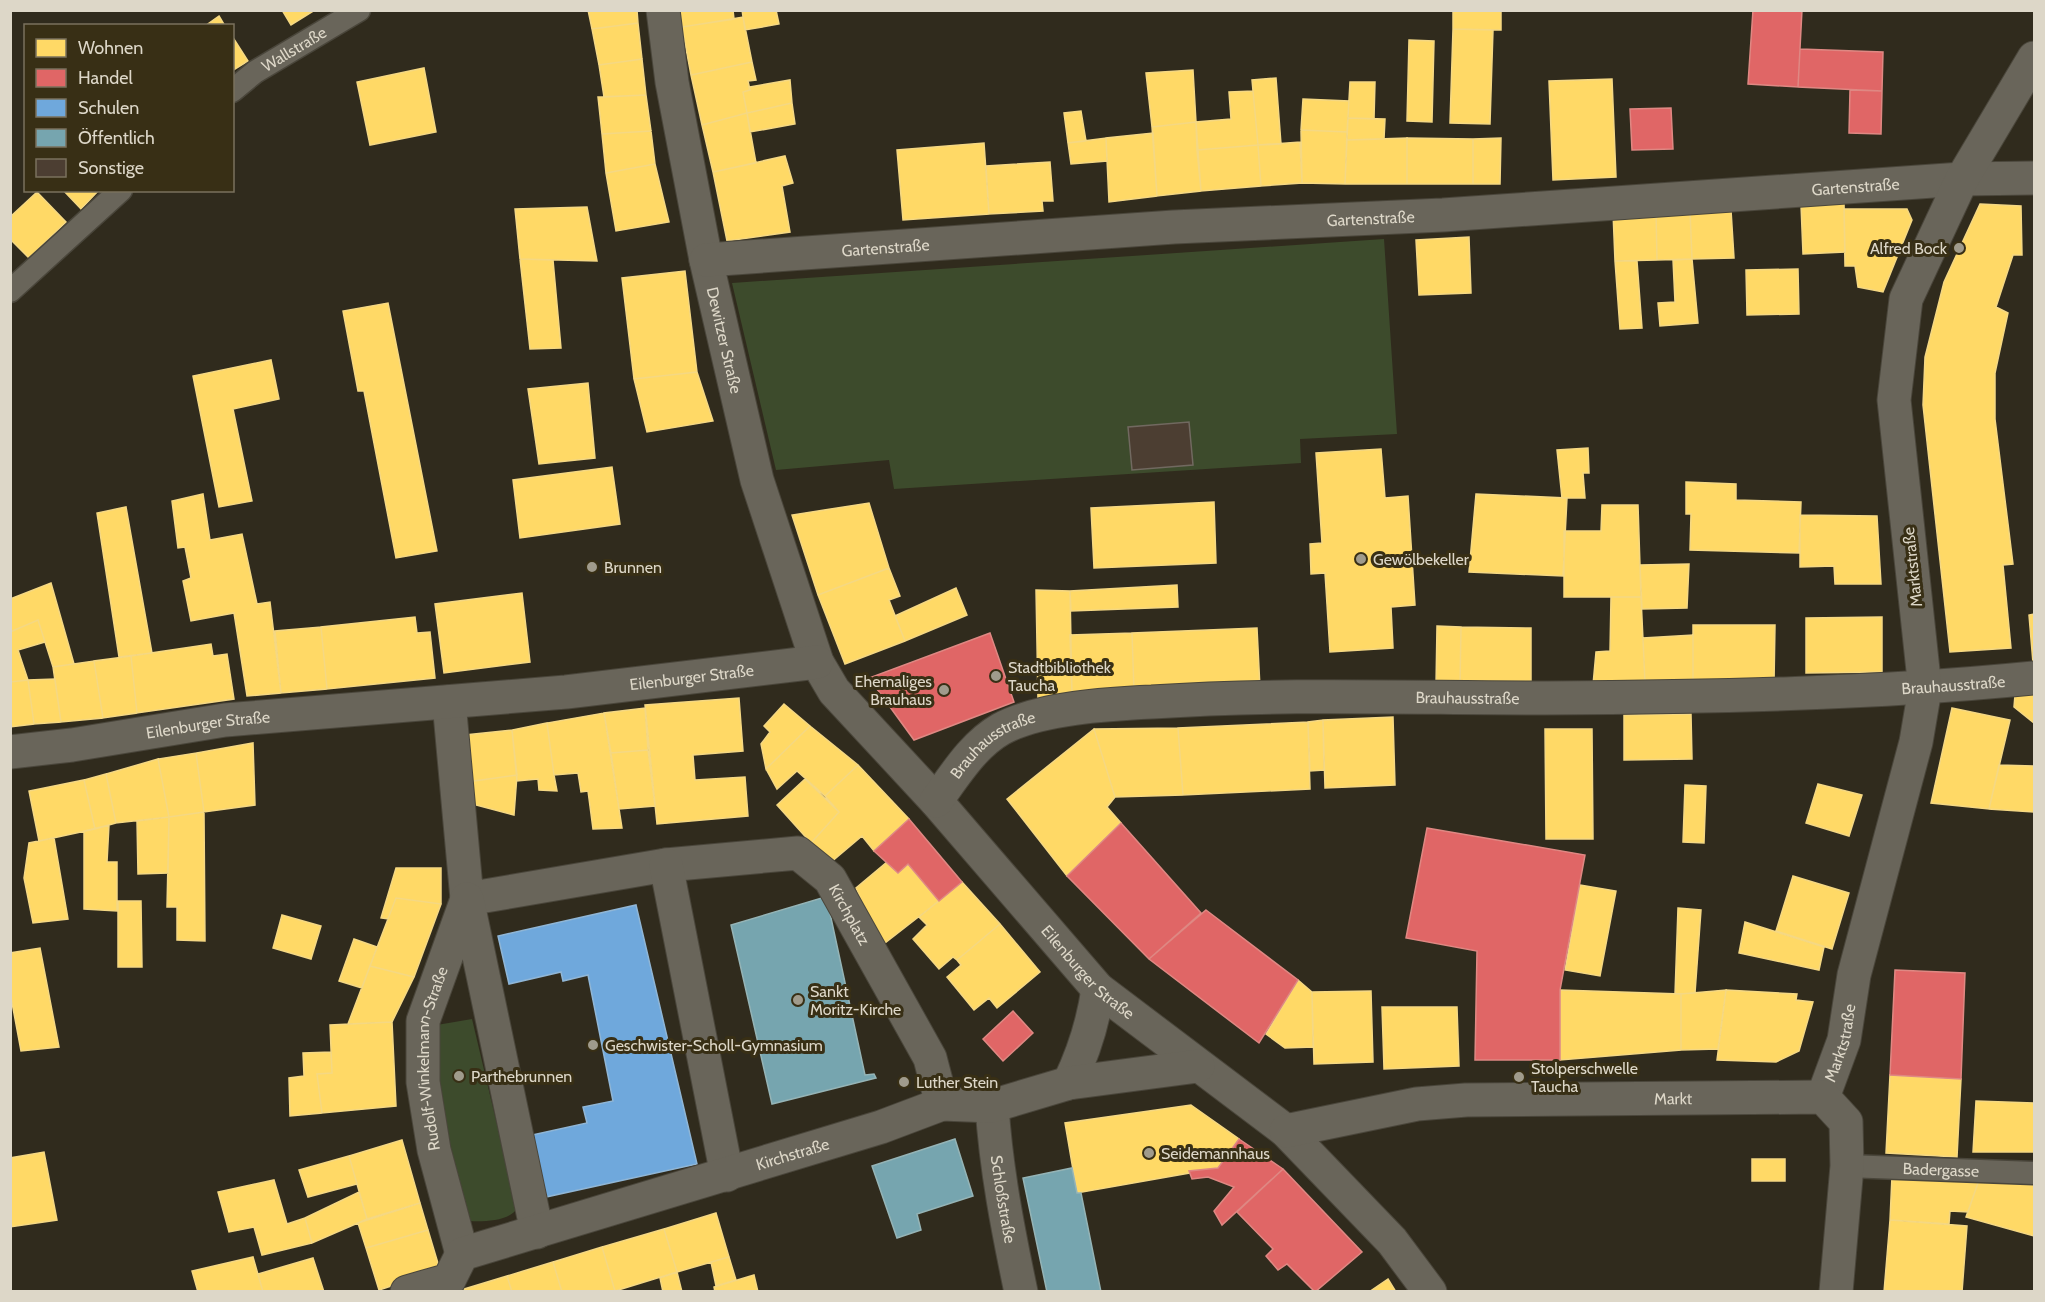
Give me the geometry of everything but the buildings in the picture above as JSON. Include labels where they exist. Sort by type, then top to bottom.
[{"type":"street","name":"Dewitzer Straße","points":[[663,10],[672,82],[706,260],[757,480],[818,662]]},
{"type":"street","name":"Marktstraße","points":[[1824,1096],[1844,1040],[1854,975],[1916,742],[1925,689],[1894,400],[1906,299],[1962,179],[2034,58]]},
{"type":"street","name":"Gartenstraße","points":[[706,260],[1174,227],[1443,215],[1962,179],[2034,178]]},
{"type":"street","name":"Eilenburger Straße","points":[[10,752],[72,745],[225,720],[566,692],[818,662],[834,691],[936,801],[1098,989],[1198,1066]]},
{"type":"street","name":"Brauhausstraße","points":[[936,801],[975,749],[1001,729],[1028,719],[1099,705],[1304,695],[1545,698],[1925,689],[2034,678]]},
{"type":"street","name":"Rudolf-Winkelmann-Straße","points":[[449,702],[467,899],[537,1232]]},
{"type":"street","name":"Kirchplatz","points":[[467,899],[666,865],[798,853],[830,879],[930,1058],[942,1104]]},
{"type":"street","points":[[666,865],[727,1175]]},
{"type":"street","name":"Rudolf-Winkelmann-Straße","points":[[462,1254],[434,1150],[423,1082],[423,1021],[467,899]]},
{"type":"street","points":[[1069,1083],[1084,1052],[1093,1024],[1098,989]]},
{"type":"street","points":[[1198,1066],[1286,1131],[1392,1240],[1431,1292]]},
{"type":"street","name":"Kirchstraße","points":[[462,1254],[881,1127],[942,1104],[992,1106],[1069,1083],[1198,1066]]},
{"type":"street","name":"Markt","points":[[1286,1131],[1418,1104],[1466,1100],[1824,1096]]},
{"type":"street","points":[[1824,1096],[1846,1122],[1847,1166],[1836,1292]]},
{"type":"street","name":"Schloßstraße","points":[[992,1106],[995,1152],[1005,1216],[1021,1292]]},
{"type":"street","points":[[407,1292],[448,1280],[462,1254]]},
{"type":"lane","name":"Wallstraße","points":[[234,90],[255,72],[359,10]]},
{"type":"lane","points":[[10,291],[119,192]]},
{"type":"lane","name":"Badergasse","points":[[1847,1166],[2034,1173]]},
{"type":"green space","points":[[1384,239],[1397,434],[1300,439],[1301,463],[894,489],[889,460],[776,470],[732,283]]},
{"type":"green space","points":[[472,1019],[515,1201],[515,1211],[511,1214],[488,1221],[470,1221],[442,1126],[431,1026]]},
{"type":"place","name":"Alfred Bock","points":[[1959,248]]},
{"type":"place","name":"Gewölbekeller","points":[[1361,559]]},
{"type":"place","name":"Brunnen","points":[[592,567]]},
{"type":"place","name":"Stadtbibliothek Taucha","points":[[996,676]]},
{"type":"place","name":"Ehemaliges Brauhaus","points":[[944,690]]},
{"type":"place","name":"Sankt Moritz-Kirche","points":[[798,1000]]},
{"type":"place","name":"Geschwister-Scholl-Gymnasium","points":[[593,1045]]},
{"type":"place","name":"Parthebrunnen","points":[[459,1076]]},
{"type":"place","name":"Stolperschwelle Taucha","points":[[1519,1077]]},
{"type":"place","name":"Luther Stein","points":[[904,1082]]},
{"type":"place","name":"Seidemannhaus","points":[[1149,1153]]}]
